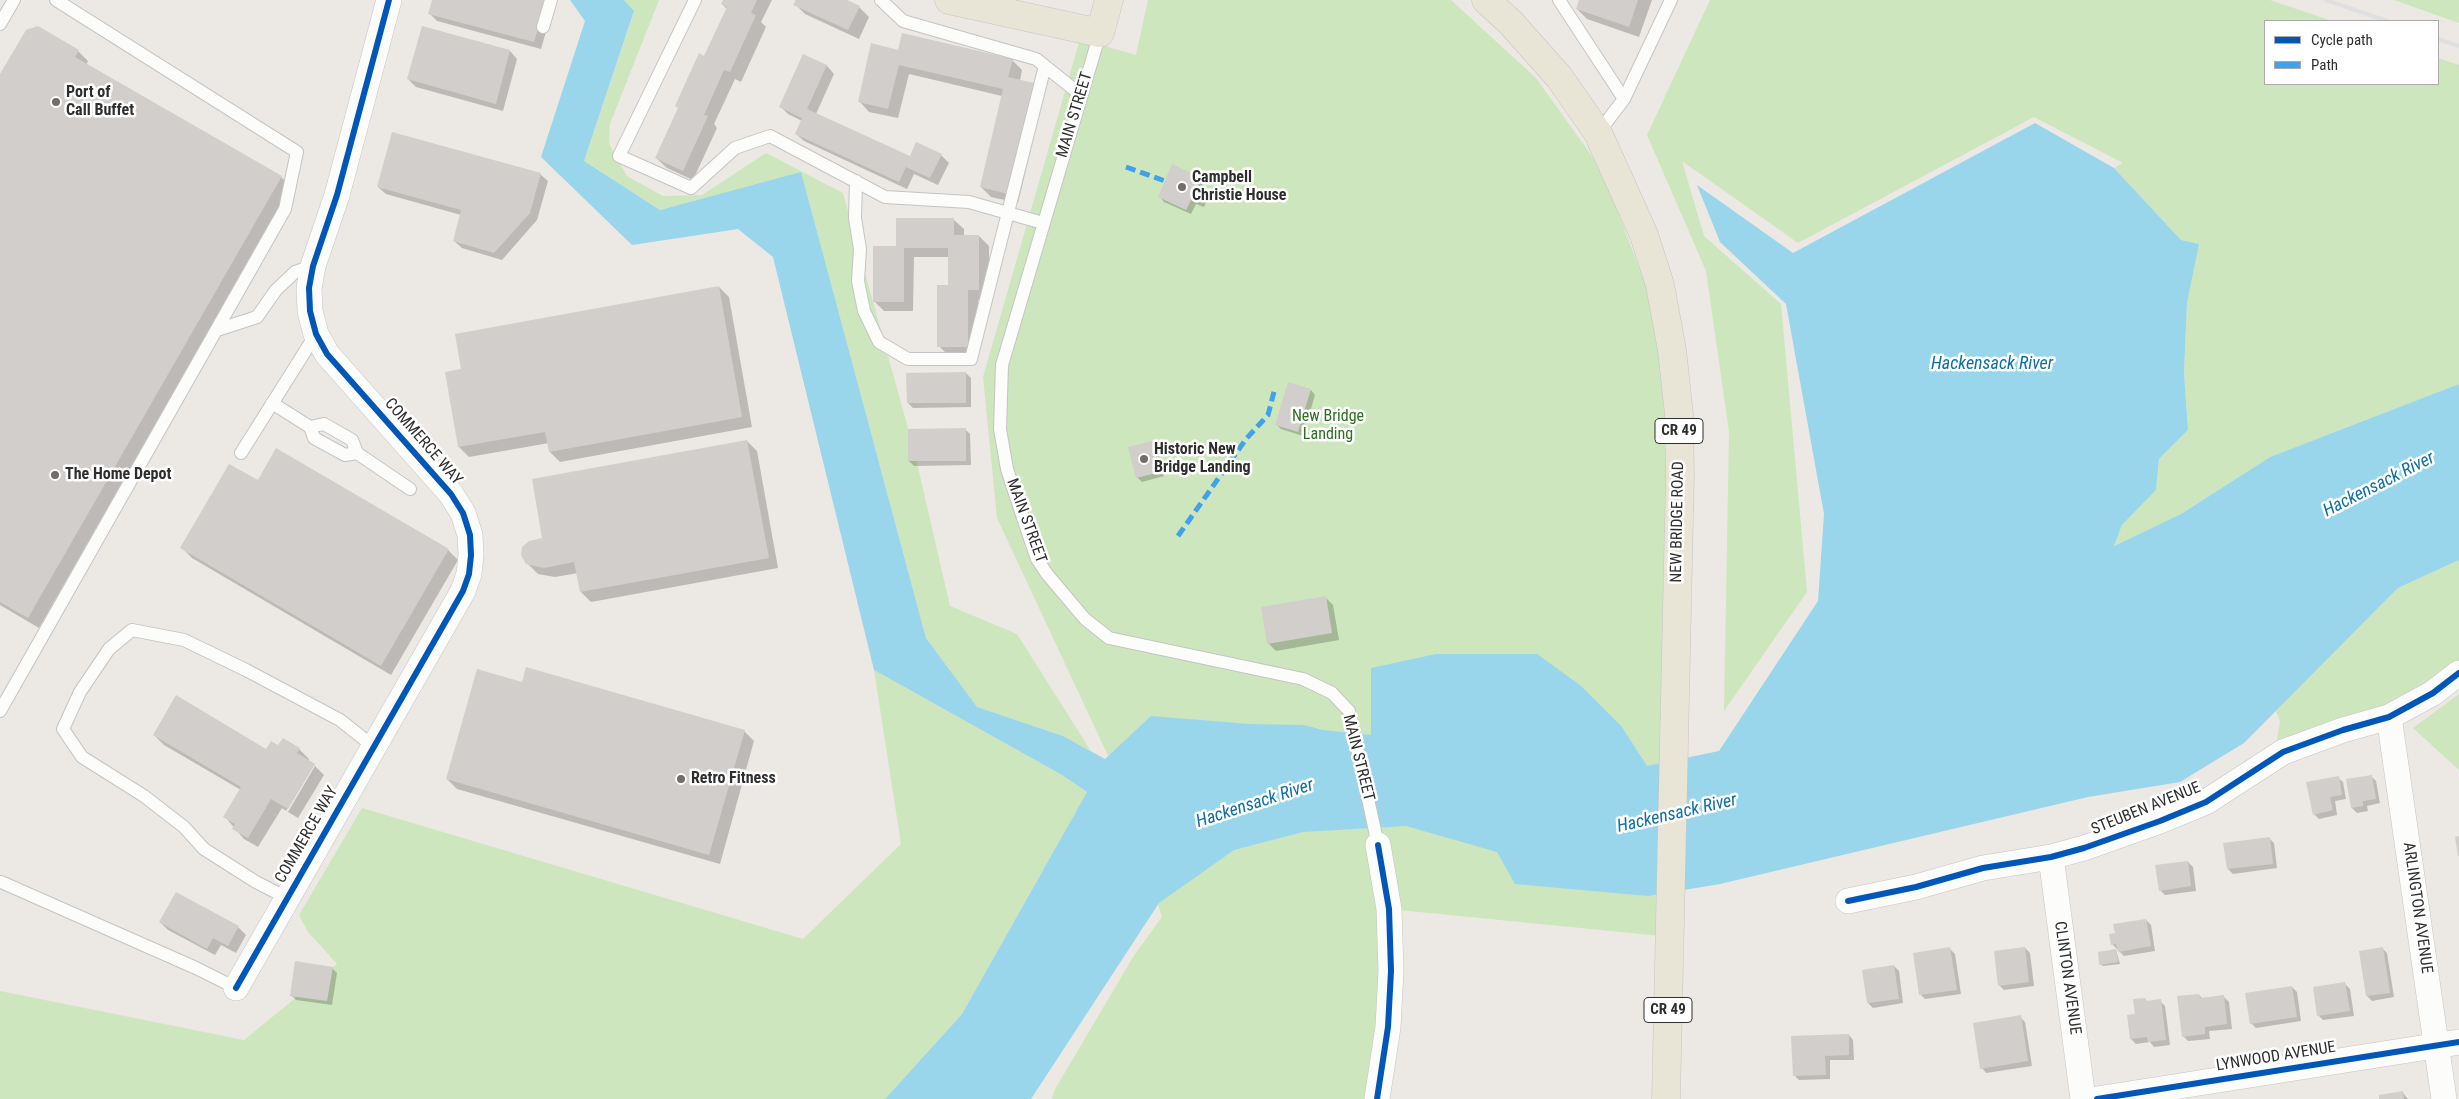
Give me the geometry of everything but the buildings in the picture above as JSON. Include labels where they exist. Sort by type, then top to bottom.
[{"type":"main road","points":[[948,0],[1100,33]]},
{"type":"main road","name":"MAIN STREET","points":[[1100,33],[1109,0]]},
{"type":"main road","name":"NEW BRIDGE ROAD","points":[[1486,0],[1511,23],[1559,78],[1598,133],[1644,235],[1660,285],[1672,350],[1678,414],[1680,475],[1666,1099]]},
{"type":"street","name":"COMMERCE WAY","points":[[236,988],[462,591],[468,574],[471,555],[470,535],[463,513],[451,494],[327,354],[316,334],[310,311],[309,288],[313,266],[337,195],[389,0]]},
{"type":"street","name":"STEUBEN AVENUE","points":[[1848,901],[1916,887],[1983,868],[2051,857],[2084,848],[2160,821],[2206,802],[2283,752],[2343,730],[2389,717],[2433,694],[2459,674]]},
{"type":"street","name":"ARLINGTON AVENUE","points":[[2389,717],[2448,1044],[2444,1099]]},
{"type":"street","points":[[1377,1099],[1388,1027],[1391,971],[1388,909],[1378,846]]},
{"type":"street","name":"CLINTON AVENUE","points":[[2051,857],[2083,1099]]},
{"type":"street","name":"LYNWOOD AVENUE","points":[[2097,1099],[2448,1044]]},
{"type":"lane","points":[[0,24],[14,0]]},
{"type":"lane","points":[[0,711],[286,209],[297,152],[56,0]]},
{"type":"lane","points":[[543,27],[551,0]]},
{"type":"lane","points":[[695,0],[619,156],[691,188],[735,148],[770,136],[885,197],[969,202],[1043,223]]},
{"type":"lane","points":[[881,0],[903,21],[1036,60],[1082,95]]},
{"type":"lane","points":[[1559,0],[1624,99]]},
{"type":"lane","points":[[1598,133],[1624,99],[1671,0]]},
{"type":"lane","name":"MAIN STREET","points":[[1100,33],[1002,365],[1000,429],[1007,469],[1037,559],[1085,619],[1109,638],[1303,679],[1332,693],[1349,711],[1378,846]]},
{"type":"lane","points":[[856,182],[855,218],[860,249],[858,281],[864,311],[879,342],[908,359],[971,359],[1045,66]]},
{"type":"lane","points":[[217,330],[258,317],[276,290],[295,272],[313,266]]},
{"type":"lane","points":[[241,453],[316,334]]},
{"type":"lane","points":[[272,404],[310,427],[314,438],[345,455],[357,453],[410,489]]},
{"type":"lane","points":[[287,898],[256,882],[204,848],[184,827],[144,796],[82,757],[63,729],[80,692],[109,649],[132,630],[184,640],[340,720],[374,747]]},
{"type":"lane","points":[[1,882],[196,968],[236,988]]},
{"type":"green space","points":[[624,0],[659,0],[610,124],[609,144],[627,176],[663,196],[702,195],[766,153],[843,193],[914,450],[950,606],[1017,634],[1091,751],[1063,736],[976,707],[926,638],[801,173],[660,210],[584,161],[634,12]]},
{"type":"green space","name":"New Bridge Landing","points":[[1148,0],[1451,0],[1536,78],[1602,170],[1648,291],[1671,417],[1661,936],[1389,909],[1377,1099],[1052,1099],[1054,1091],[1133,957],[1162,917],[1117,775],[997,518],[983,377],[1080,39],[1136,55]]},
{"type":"green space","points":[[1710,0],[2270,0],[2329,20],[2264,20],[2264,85],[2439,85],[2439,58],[2459,65],[2459,384],[2270,457],[2181,514],[2114,546],[2122,525],[2156,490],[2159,459],[2188,430],[2184,373],[2187,303],[2198,244],[2181,240],[2114,168],[2123,163],[2034,117],[1798,243],[1682,161],[1704,236],[1781,304],[1807,592],[1724,711],[1729,432],[1706,271],[1647,135]]},
{"type":"green space","points":[[2394,0],[2459,0],[2459,23]]},
{"type":"green space","points":[[2459,560],[2459,665],[2405,703],[2276,745],[2280,722],[2276,711],[2398,588]]},
{"type":"green space","points":[[874,670],[1062,775],[1087,792],[962,1014],[885,1099],[0,1099],[0,991],[244,1040],[337,964],[308,932],[299,915],[362,808],[803,939],[901,844]]},
{"type":"green space","points":[[2459,694],[2459,770],[2413,728]]},
{"type":"water","name":"Hackensack River","points":[[570,0],[624,0],[634,11],[584,161],[660,210],[801,172],[926,638],[977,707],[1063,736],[1105,759],[1151,716],[1250,724],[1304,725],[1323,730],[1371,735],[1371,668],[1436,654],[1537,654],[1580,685],[1622,727],[1647,766],[1719,751],[1818,601],[1824,514],[1786,304],[1720,242],[1697,185],[1793,253],[2035,123],[2114,168],[2181,240],[2199,244],[2187,303],[2184,373],[2188,430],[2159,459],[2156,490],[2122,525],[2114,546],[2181,514],[2270,457],[2459,384],[2459,560],[2398,588],[2244,743],[2180,782],[2088,797],[1720,884],[1648,896],[1515,884],[1497,852],[1406,826],[1303,832],[1234,850],[1159,903],[1031,1099],[885,1099],[962,1014],[1087,792],[1062,775],[874,670],[773,257],[738,229],[632,245],[541,157],[585,21]]},
{"type":"railway","points":[[2326,0],[2384,20]]},
{"type":"railway","points":[[2439,39],[2459,46]]},
{"type":"marked path","points":[[1126,167],[1165,181]]},
{"type":"marked path","points":[[1178,536],[1246,439],[1268,415],[1275,388]]},
{"type":"cycle path","points":[[236,988],[463,591],[469,574],[471,555],[470,535],[463,513],[451,494],[327,354],[316,334],[310,311],[309,288],[313,266],[337,195],[389,0]]},
{"type":"cycle path","points":[[1848,901],[1916,887],[1983,868],[2051,857],[2084,848],[2160,821],[2206,802],[2283,752],[2343,730],[2389,717],[2433,693],[2459,673]]},
{"type":"cycle path","points":[[1377,1099],[1388,1027],[1391,971],[1389,909],[1378,845]]},
{"type":"cycle path","points":[[2097,1099],[2459,1042]]},
{"type":"place","name":"Port of Call Buffet","points":[[56,102]]},
{"type":"place","name":"Campbell Christie House","points":[[1182,187]]},
{"type":"place","name":"Historic New Bridge Landing","points":[[1144,459]]},
{"type":"place","name":"The Home Depot","points":[[55,475]]},
{"type":"place","name":"Retro Fitness","points":[[681,779]]}]
